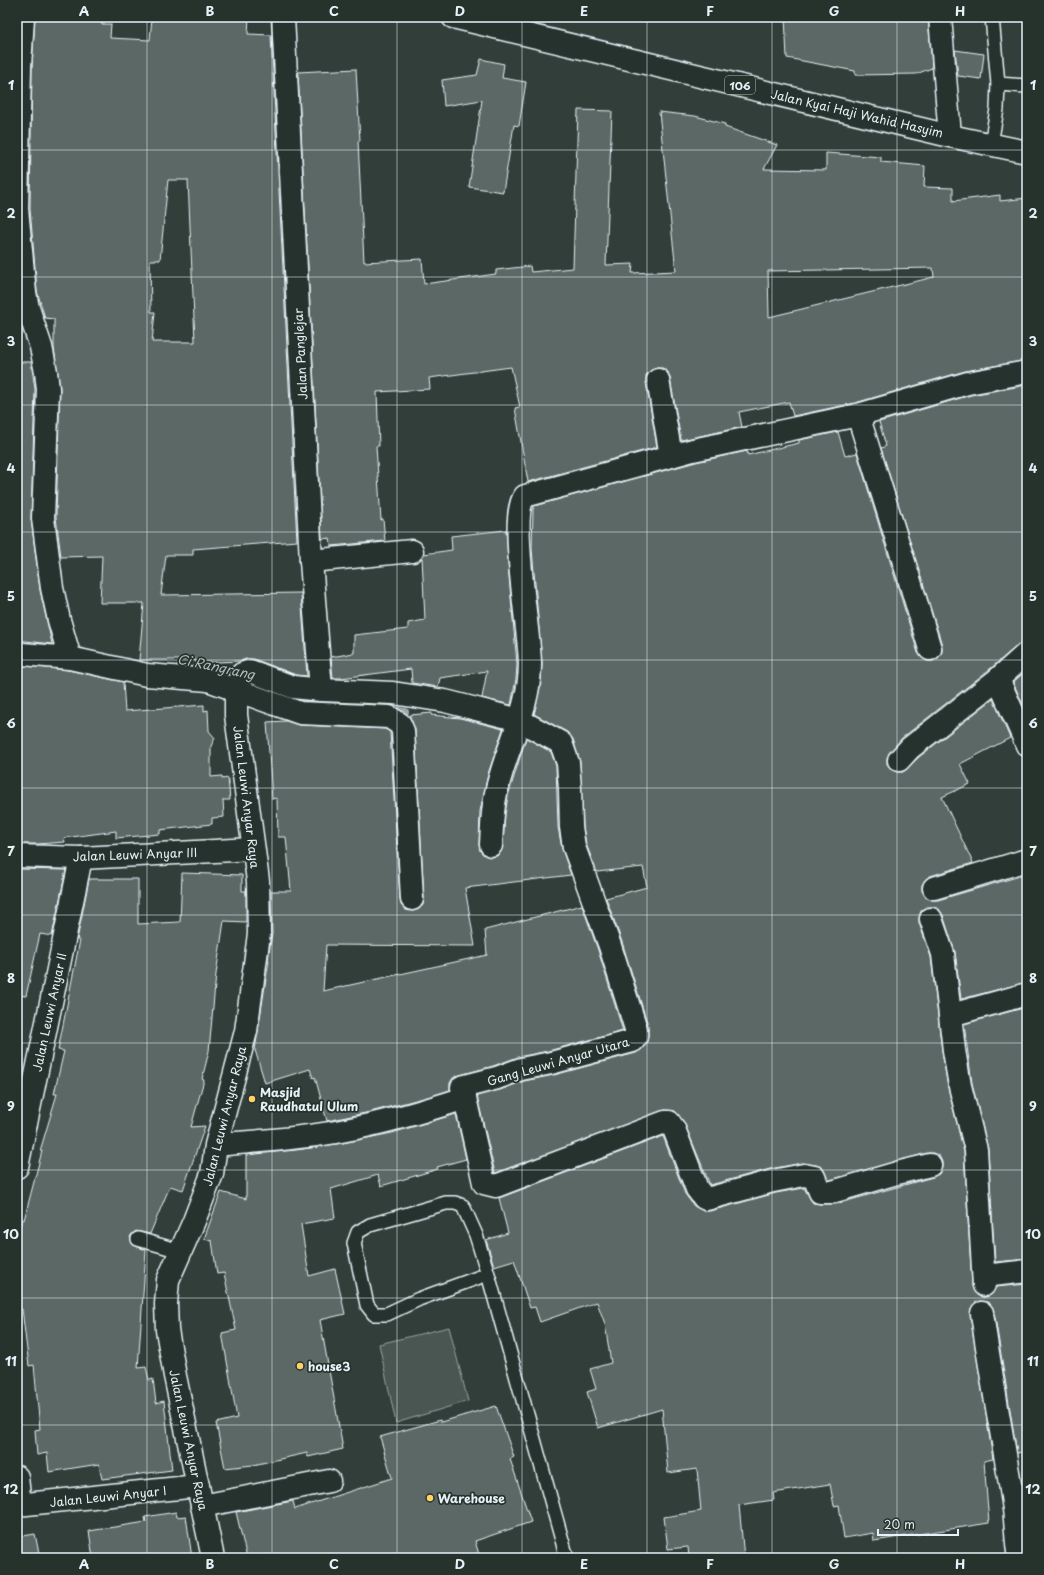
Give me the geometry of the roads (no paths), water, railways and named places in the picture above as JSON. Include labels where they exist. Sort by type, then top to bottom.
[{"type":"street","points":[[23,17],[20,66],[17,209],[25,293],[28,308],[41,347],[47,383],[43,518],[52,588],[70,658]]},
{"type":"street","name":"Jalan Panglejar","points":[[283,17],[311,561],[321,690]]},
{"type":"street","points":[[940,17],[950,136]]},
{"type":"street","name":"Jalan Kyai Haji Wahid Hasyim","points":[[458,18],[950,136],[1027,152]]},
{"type":"street","points":[[491,845],[496,792],[526,701],[530,665],[517,528],[521,501],[525,496],[693,450],[858,416],[968,383],[1027,372]]},
{"type":"street","points":[[658,380],[671,456]]},
{"type":"street","points":[[858,416],[930,648]]},
{"type":"street","points":[[311,561],[412,551]]},
{"type":"street","points":[[17,652],[22,654],[70,658],[147,674],[238,683],[300,713],[389,717],[400,724],[403,731],[412,899]]},
{"type":"street","points":[[899,760],[910,748],[998,679],[1027,654]]},
{"type":"street","points":[[238,683],[250,671],[293,687],[321,690],[393,693],[445,701],[519,720]]},
{"type":"street","points":[[998,679],[1027,745]]},
{"type":"street","name":"Jalan Leuwi Anyar Raya","points":[[213,1558],[175,1376],[167,1330],[166,1304],[168,1280],[194,1221],[212,1174],[216,1145],[246,1031],[259,934],[258,881],[236,715],[238,683]]},
{"type":"street","name":"Gang Leuwi Anyar Utara","points":[[465,1098],[462,1087],[497,1078],[521,1069],[633,1041],[636,1036],[636,1029],[610,946],[574,847],[571,827],[569,769],[565,751],[561,743],[519,720]]},
{"type":"street","name":"Jalan Leuwi Anyar III","points":[[17,856],[81,858],[253,850]]},
{"type":"street","name":"Jalan Leuwi Anyar II","points":[[17,1167],[81,858]]},
{"type":"street","points":[[934,888],[1027,860]]},
{"type":"street","points":[[931,918],[943,954],[954,1050],[960,1086],[976,1150],[984,1281],[1027,1271]]},
{"type":"street","points":[[951,1015],[1027,994]]},
{"type":"street","points":[[216,1145],[291,1138],[341,1131],[425,1111],[465,1098],[484,1183],[489,1185],[496,1186],[665,1122],[669,1122],[674,1129],[697,1189],[704,1198],[707,1199],[773,1181],[804,1175],[814,1177],[820,1192],[832,1192],[930,1165]]},
{"type":"street","points":[[982,1313],[1014,1511],[1019,1558]]},
{"type":"street","points":[[17,1477],[18,1505]]},
{"type":"street","name":"Jalan Leuwi Anyar I","points":[[18,1505],[200,1496],[329,1482]]},
{"type":"lane","points":[[991,144],[997,109],[998,84],[992,17]]},
{"type":"lane","points":[[998,84],[1027,86]]},
{"type":"lane","points":[[488,1274],[419,1300],[387,1314],[374,1314],[367,1305],[354,1243],[358,1232],[370,1225],[446,1203],[455,1203],[463,1206],[476,1235],[488,1274],[567,1558]]},
{"type":"lane","points":[[138,1239],[180,1251]]},
{"type":"waterway","name":"Ci Rangrang","points":[[390,710],[405,712]]},
{"type":"place","name":"Masjid Raudhatul Ulum","points":[[252,1099]]},
{"type":"place","name":"house3","points":[[300,1366]]},
{"type":"place","name":"Warehouse","points":[[430,1498]]}]
